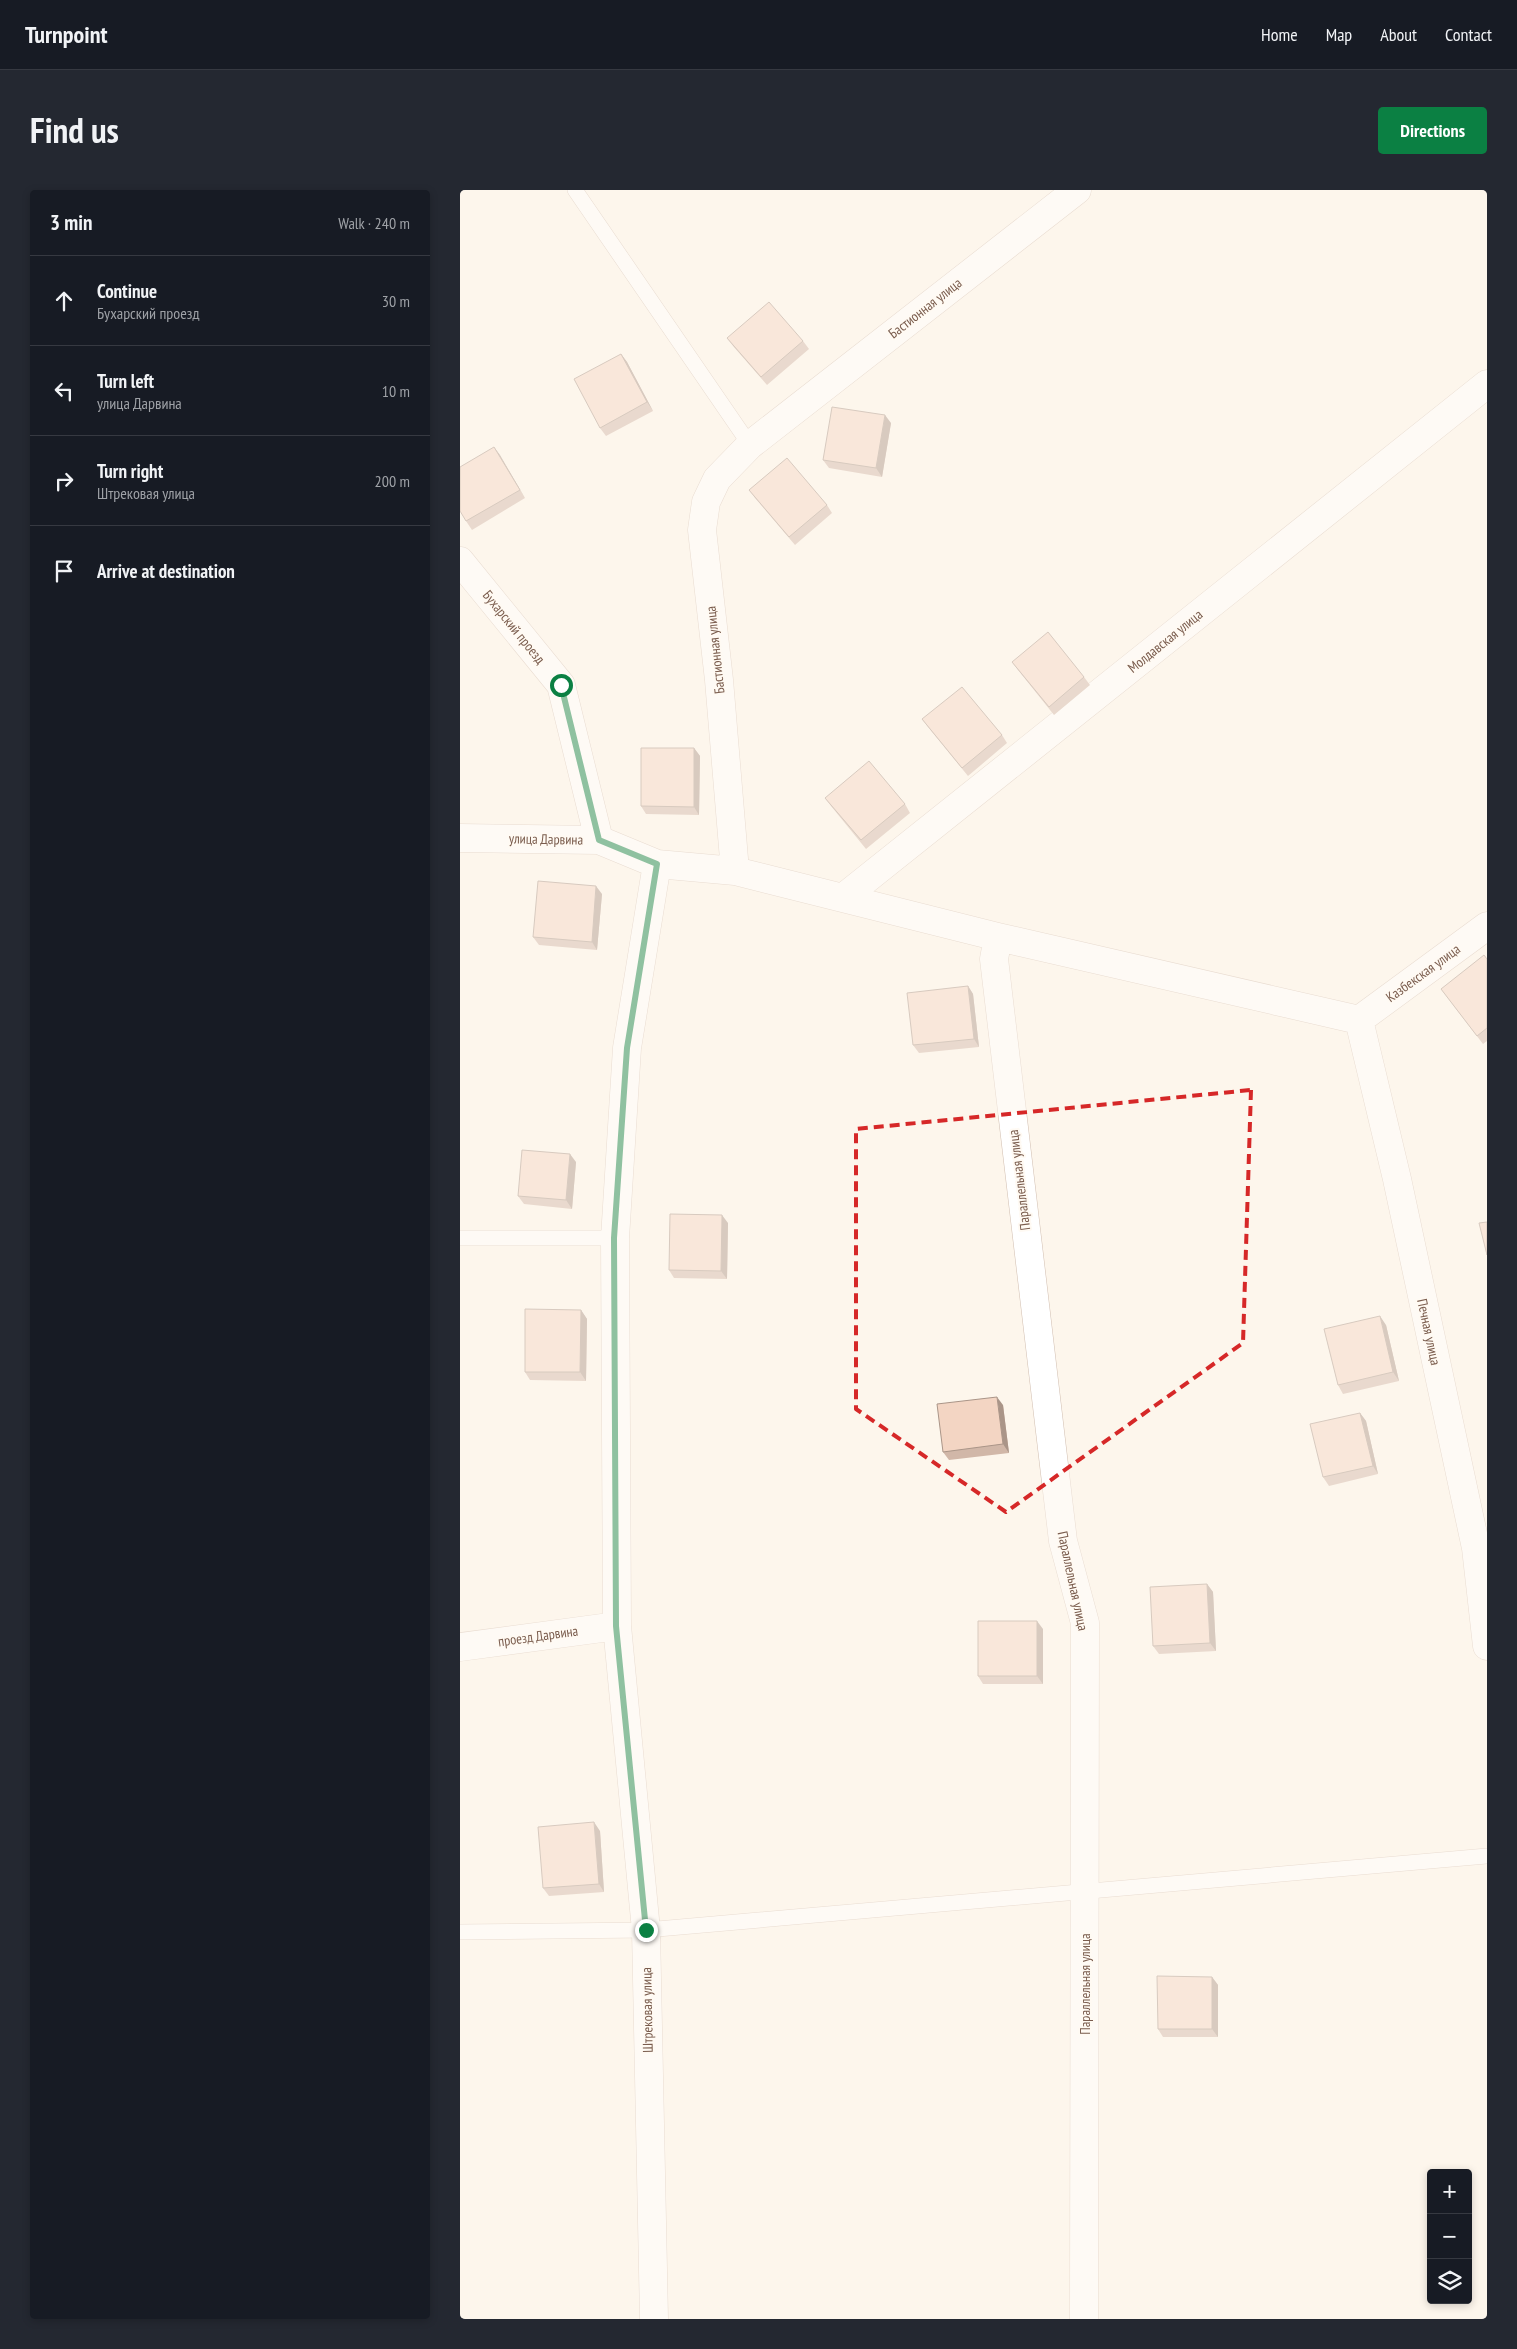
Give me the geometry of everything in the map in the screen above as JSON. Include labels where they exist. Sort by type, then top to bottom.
[{"type":"street","name":"Бастионная улица","points":[[735,871],[719,680],[702,530],[706,502],[717,479],[750,445],[1077,190]]},
{"type":"street","name":"Молдавская улица","points":[[844,897],[1487,384]]},
{"type":"street","name":"Бухарский проезд","points":[[460,561],[561,685],[599,840]]},
{"type":"street","name":"улица Дарвина","points":[[460,838],[599,840],[657,864],[735,871],[998,937],[1359,1020]]},
{"type":"street","name":"Штрековая улица","points":[[654,2319],[646,1930],[616,1626],[614,1238],[627,1048],[657,864]]},
{"type":"street","name":"Казбекская улица","points":[[1359,1020],[1487,926]]},
{"type":"street","name":"Параллельная улица","points":[[998,937],[994,960],[1058,1502],[1063,1541],[1085,1623],[1084,2319]]},
{"type":"street","name":"Печная улица","points":[[1359,1020],[1397,1179],[1476,1548],[1487,1646]]},
{"type":"street","name":"проезд Дарвина","points":[[460,1647],[616,1626]]},
{"type":"lane","points":[[575,190],[750,445]]},
{"type":"lane","points":[[460,1238],[614,1238]]},
{"type":"lane","points":[[460,1932],[646,1930],[1487,1856]]},
{"type":"highlighted area","points":[[1251,1090],[1243,1343],[1006,1512],[856,1409],[856,1129]]},
{"type":"building","points":[[769,302],[803,341],[761,377],[727,338]]},
{"type":"building","points":[[621,354],[647,402],[600,428],[574,379]]},
{"type":"building","points":[[832,407],[885,415],[876,468],[823,460]]},
{"type":"building","points":[[494,447],[520,490],[466,521],[460,511],[460,467]]},
{"type":"building","points":[[787,458],[827,505],[789,537],[749,490]]},
{"type":"building","points":[[1048,632],[1084,677],[1049,707],[1012,662]]},
{"type":"building","points":[[962,687],[1002,735],[962,768],[922,719]]},
{"type":"building","points":[[641,748],[694,748],[694,807],[641,806]]},
{"type":"building","points":[[869,761],[905,804],[861,840],[825,798]]},
{"type":"building","points":[[538,881],[596,886],[592,942],[533,937]]},
{"type":"building","points":[[1484,955],[1487,959],[1487,1028],[1477,1036],[1441,989]]},
{"type":"building","points":[[968,986],[974,1039],[913,1045],[907,993]]},
{"type":"building","points":[[522,1150],[570,1154],[566,1200],[518,1196]]},
{"type":"building","points":[[670,1214],[722,1215],[721,1271],[669,1270]]},
{"type":"building","points":[[1487,1222],[1487,1255],[1479,1223]]},
{"type":"building","points":[[525,1309],[581,1310],[580,1372],[525,1372]]},
{"type":"building","points":[[1380,1316],[1393,1372],[1338,1385],[1324,1329]]},
{"type":"building","points":[[997,1397],[1003,1444],[943,1452],[937,1404]]},
{"type":"building","points":[[1360,1413],[1373,1466],[1323,1477],[1310,1424]]},
{"type":"building","points":[[1207,1584],[1210,1643],[1153,1646],[1150,1587]]},
{"type":"building","points":[[978,1621],[1037,1621],[1037,1676],[978,1676]]},
{"type":"building","points":[[594,1822],[599,1884],[543,1888],[538,1827]]},
{"type":"building","points":[[1157,1976],[1212,1977],[1212,2029],[1158,2029]]},
{"type":"route","points":[[561,685],[599,840],[657,864],[627,1048],[614,1238],[616,1626],[646,1930]]}]
